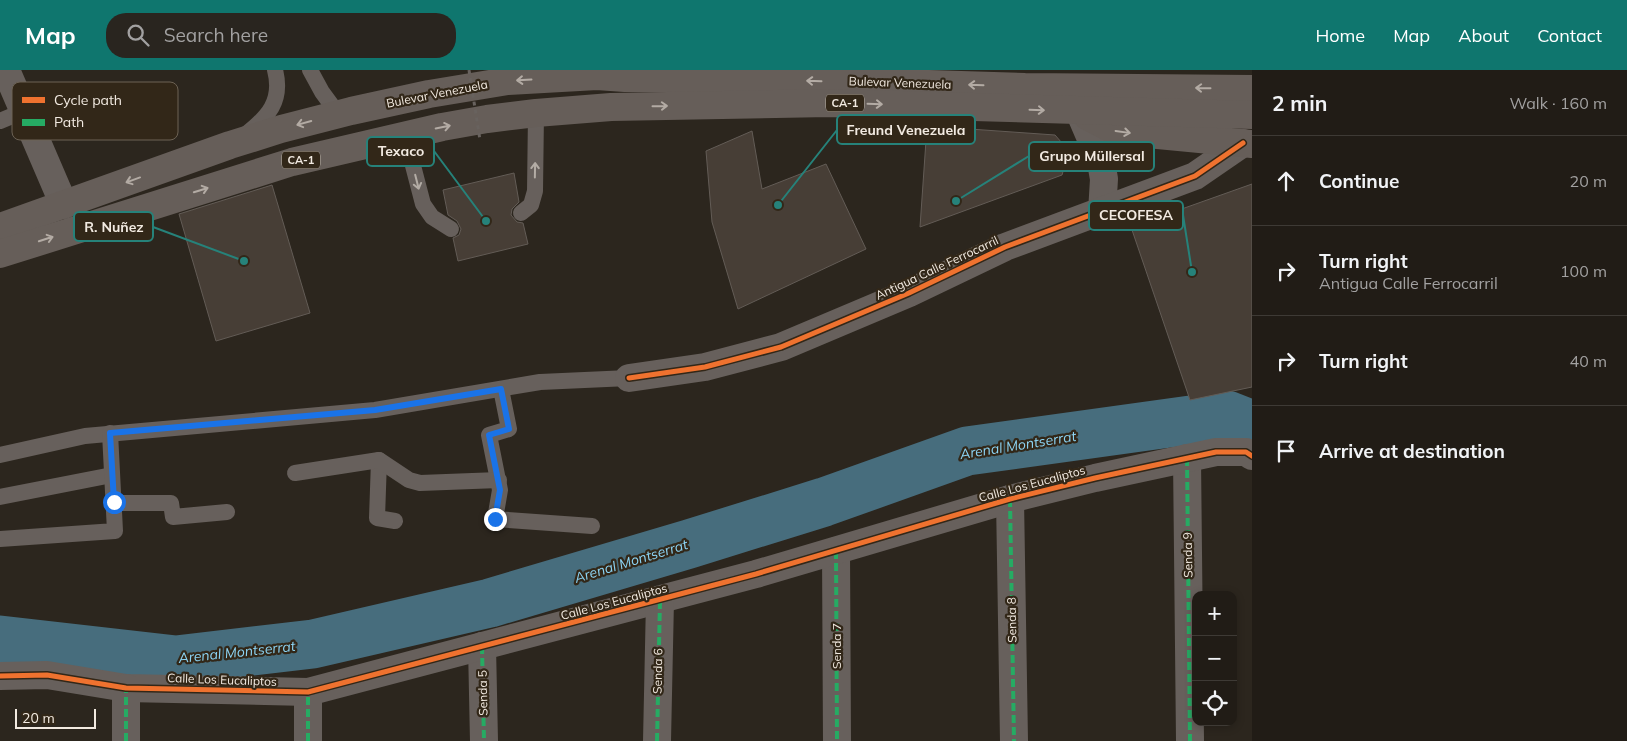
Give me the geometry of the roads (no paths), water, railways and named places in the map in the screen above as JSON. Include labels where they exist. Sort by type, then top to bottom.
[{"type":"highway","points":[[1025,87],[1105,71],[1185,70]]},
{"type":"highway","name":"Bulevar Venezuela","points":[[0,227],[230,145],[351,110],[443,91],[508,81],[624,74],[768,75],[1025,87],[1252,89]]},
{"type":"highway","name":"Bulevar Venezuela","points":[[0,254],[292,162],[487,118],[611,107],[829,103],[1252,116]]},
{"type":"highway","points":[[1080,111],[1116,131],[1247,144]]},
{"type":"street","points":[[6,70],[12,116]]},
{"type":"street","points":[[1080,111],[1101,162],[1104,179],[1102,212]]},
{"type":"street","points":[[26,140],[64,205]]},
{"type":"street","name":"Antigua Calle Ferrocarril","points":[[629,378],[705,367],[781,347],[909,293],[1005,247],[1194,176],[1247,144]]},
{"type":"street","name":"Calle Los Eucaliptos","points":[[0,676],[47,675],[126,688],[308,692],[570,625],[756,574],[1010,499],[1095,478],[1216,452],[1246,452],[1252,456]]},
{"type":"street","name":"Senda 9","points":[[1187,458],[1190,741]]},
{"type":"street","name":"Senda 8","points":[[1010,499],[1014,741]]},
{"type":"street","name":"Senda 7","points":[[836,551],[837,741]]},
{"type":"street","name":"Senda 6","points":[[657,741],[660,600]]},
{"type":"street","name":"Senda 5","points":[[482,646],[484,741]]},
{"type":"street","points":[[126,688],[126,741]]},
{"type":"street","points":[[308,692],[308,741]]},
{"type":"lane","points":[[230,145],[255,127],[268,114],[277,99],[278,80],[275,70]]},
{"type":"lane","points":[[310,70],[333,107],[351,110]]},
{"type":"lane","points":[[522,214],[531,205],[535,190],[536,113]]},
{"type":"lane","points":[[405,135],[423,204],[432,217],[451,229]]},
{"type":"lane","name":"Antigua Calle Ferrocarril","points":[[0,455],[85,436],[375,410],[540,382],[629,378]]},
{"type":"lane","points":[[501,389],[509,429],[489,435],[500,490],[495,519],[592,526]]},
{"type":"lane","points":[[0,540],[115,531],[110,433]]},
{"type":"lane","points":[[295,474],[378,460],[409,480],[420,483],[499,480]]},
{"type":"lane","points":[[378,460],[377,518],[395,521]]},
{"type":"lane","points":[[0,496],[112,475]]},
{"type":"lane","points":[[114,502],[171,504],[173,517],[227,512]]},
{"type":"waterway","name":"Arenal Montserrat","points":[[0,640],[176,660],[313,644],[490,603],[824,502],[967,451],[1227,415],[1252,425]]},
{"type":"place","name":"Grupo Müllersal","points":[[956,201]]},
{"type":"place","name":"Freund Venezuela","points":[[778,205]]},
{"type":"place","name":"Texaco","points":[[486,221]]},
{"type":"place","name":"R. Nuñez","points":[[244,261]]},
{"type":"place","name":"CECOFESA","points":[[1192,272]]}]
